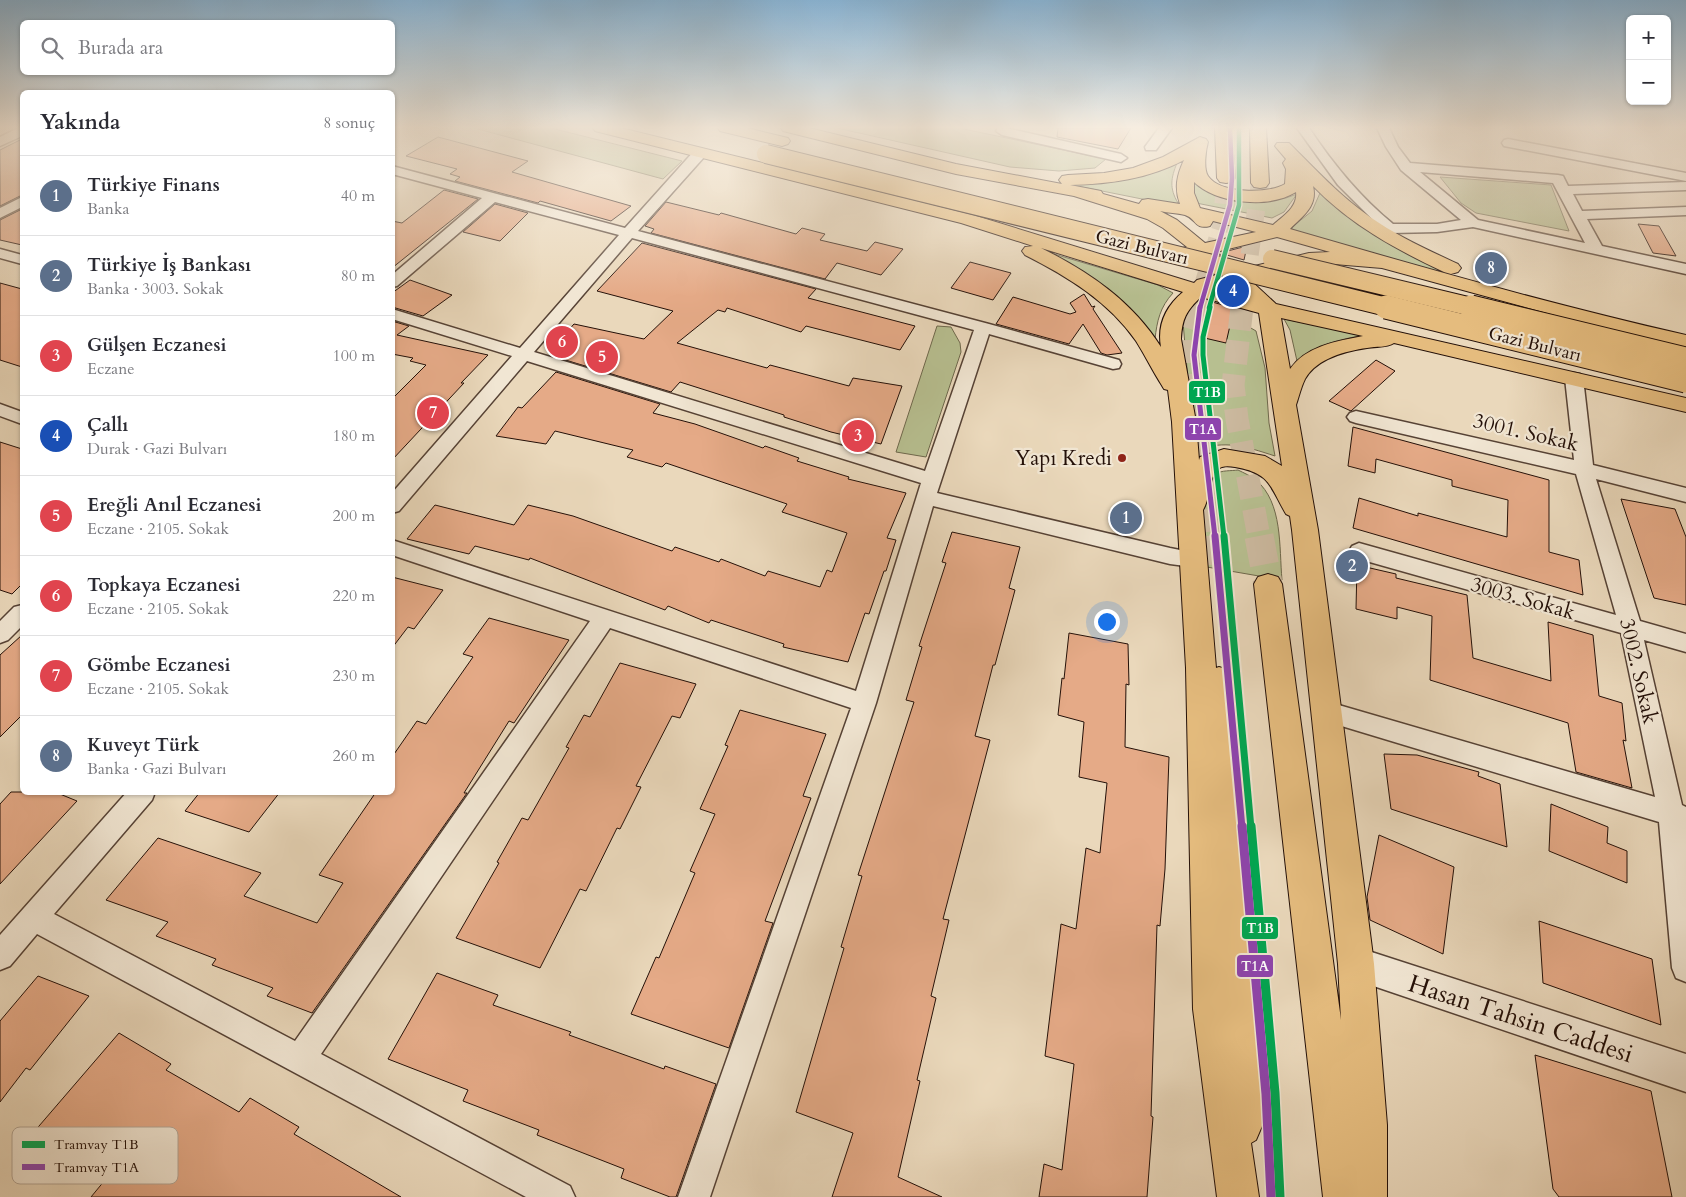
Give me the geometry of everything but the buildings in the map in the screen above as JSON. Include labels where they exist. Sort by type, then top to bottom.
[{"type":"highway","points":[[825,184],[967,219],[1196,290],[1269,309],[1386,334],[1686,406]]},
{"type":"highway","name":"Gazi Bulvarı","points":[[887,184],[1686,381]]},
{"type":"highway","name":"Gazi Bulvarı","points":[[971,184],[1093,216]]},
{"type":"highway","points":[[1035,184],[1192,212],[1277,231],[1382,262],[1598,321],[1686,341]]},
{"type":"highway","points":[[1183,184],[1192,212],[1229,244],[1298,292],[1336,313],[1386,334]]},
{"type":"highway","points":[[1208,184],[1225,191],[1261,196],[1285,192],[1294,184]]},
{"type":"highway","points":[[1083,254],[1126,260],[1162,257],[1229,244],[1277,231],[1302,208],[1306,194],[1303,184]]},
{"type":"highway","points":[[1321,184],[1331,195],[1383,228],[1409,248],[1458,272],[1598,321]]},
{"type":"highway","points":[[1078,192],[1153,215],[1170,224],[1235,276],[1269,309],[1305,530],[1356,964],[1367,1125],[1366,1197]]},
{"type":"highway","points":[[967,219],[1040,254],[1082,279],[1113,302],[1144,337],[1180,398]]},
{"type":"highway","name":"Gazi Bulvarı","points":[[1122,223],[1686,359]]},
{"type":"highway","points":[[1242,1197],[1242,997],[1202,568],[1190,520],[1184,422],[1170,339],[1171,326],[1179,306],[1204,284],[1309,258],[1382,262]]},
{"type":"highway","points":[[1285,404],[1288,389],[1299,371],[1316,355],[1371,340],[1420,342]]},
{"type":"highway","points":[[1190,520],[1202,476],[1209,463],[1224,457],[1256,462],[1276,473],[1305,530]]},
{"type":"highway","points":[[1202,568],[1201,668],[1212,1009],[1238,1197]]},
{"type":"highway","points":[[1268,584],[1344,1197]]},
{"type":"street","points":[[443,184],[984,327],[1113,364]]},
{"type":"street","points":[[395,503],[672,184]]},
{"type":"street","points":[[1346,184],[1376,217],[1383,228],[1437,228],[1473,223],[1686,269]]},
{"type":"street","points":[[1426,184],[1473,223]]},
{"type":"street","points":[[1561,184],[1596,250]]},
{"type":"street","points":[[1564,190],[1686,186]]},
{"type":"street","points":[[395,280],[492,197]]},
{"type":"street","points":[[0,214],[20,202]]},
{"type":"street","points":[[1578,215],[1686,211]]},
{"type":"street","points":[[0,254],[20,259]]},
{"type":"street","points":[[395,315],[525,354],[930,489],[1170,556],[1202,568]]},
{"type":"street","points":[[694,1197],[864,703],[930,489],[984,327]]},
{"type":"street","name":"3002. Sokak","points":[[1574,378],[1584,469],[1631,629],[1678,816],[1686,968]]},
{"type":"street","points":[[0,410],[20,417]]},
{"type":"street","name":"3001. Sokak","points":[[1356,417],[1584,469],[1686,495]]},
{"type":"street","points":[[395,548],[864,703]]},
{"type":"street","name":"3003. Sokak","points":[[1359,551],[1686,643]]},
{"type":"street","points":[[300,1059],[605,617]]},
{"type":"street","points":[[1325,711],[1678,816]]},
{"type":"street","points":[[0,956],[140,795]]},
{"type":"street","points":[[34,918],[558,1197]]},
{"type":"street","name":"Hasan Tahsin Caddesi","points":[[1356,964],[1686,1072]]},
{"type":"green space","points":[[1172,184],[1173,193],[1178,203],[1172,205],[1072,185]]},
{"type":"green space","points":[[1193,184],[1208,184],[1263,201],[1286,198],[1297,194],[1284,212],[1272,218],[1196,203],[1193,195]]},
{"type":"green space","points":[[1446,184],[1551,185],[1569,231],[1476,213],[1461,203]]},
{"type":"green space","points":[[1320,193],[1389,242],[1450,275],[1296,232],[1291,228],[1312,211]]},
{"type":"green space","points":[[1054,254],[1158,285],[1173,293],[1160,314],[1155,339],[1100,284]]},
{"type":"green space","points":[[1190,309],[1220,320],[1244,324],[1256,331],[1265,368],[1269,423],[1275,456],[1254,449],[1226,445],[1216,445],[1194,450],[1183,322]]},
{"type":"green space","points":[[1284,319],[1364,335],[1329,344],[1314,350],[1297,361],[1290,330]]},
{"type":"green space","points":[[937,326],[951,327],[960,343],[961,352],[926,457],[896,452]]},
{"type":"green space","points":[[1238,470],[1256,480],[1265,490],[1271,501],[1280,540],[1282,580],[1201,566],[1199,530],[1204,491],[1209,481],[1216,474],[1224,471]]},
{"type":"tunnel","points":[[1196,308],[1221,227],[1225,184]]},
{"type":"tunnel","points":[[1242,308],[1260,184]]},
{"type":"tunnel","points":[[1197,307],[1190,329],[1191,374],[1208,537]]},
{"type":"tunnel","points":[[1242,307],[1233,385],[1237,419],[1259,537]]},
{"type":"tunnel","points":[[1208,536],[1212,576]]},
{"type":"tunnel","points":[[1259,536],[1268,584]]},
{"type":"tram line","name":"T1A","points":[[1232,184],[1230,205],[1202,298],[1195,336],[1194,355],[1220,579],[1266,1094],[1271,1197]]},
{"type":"tram line","name":"T1B","points":[[1239,184],[1239,205],[1214,287],[1203,337],[1203,355],[1229,578],[1275,1093],[1280,1197]]},
{"type":"place","name":"Kuveyt Türk","points":[[1491,268]]},
{"type":"place","name":"Çallı","points":[[1233,291]]},
{"type":"place","name":"Topkaya Eczanesi","points":[[562,342]]},
{"type":"place","name":"Ereğli Anıl Eczanesi","points":[[602,357]]},
{"type":"place","name":"Gömbe Eczanesi","points":[[433,413]]},
{"type":"place","name":"Gülşen Eczanesi","points":[[858,436]]},
{"type":"place","name":"Yapı Kredi","points":[[1122,458]]},
{"type":"place","name":"Türkiye Finans","points":[[1126,518]]},
{"type":"place","name":"Türkiye İş Bankası","points":[[1352,566]]}]
